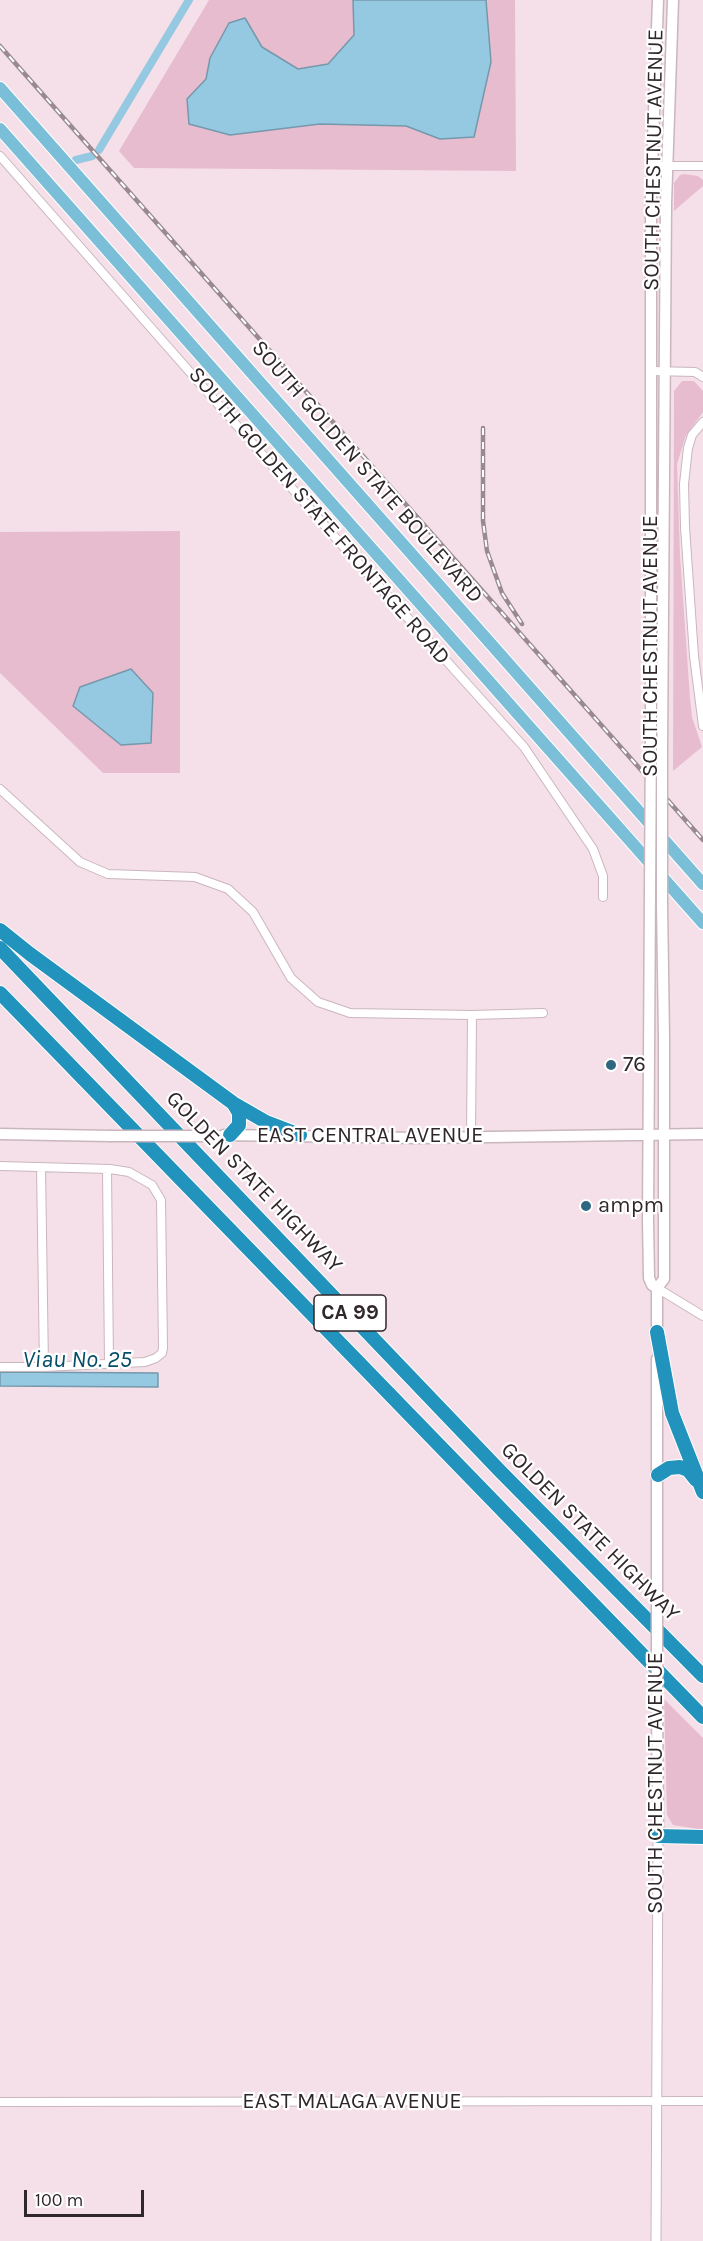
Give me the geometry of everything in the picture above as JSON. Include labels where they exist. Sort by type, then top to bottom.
[{"type":"highway","points":[[0,930],[233,1103],[266,1122],[300,1135]]},
{"type":"highway","name":"GOLDEN STATE HIGHWAY","points":[[0,948],[500,1471],[703,1676]]},
{"type":"highway","name":"GOLDEN STATE HIGHWAY","points":[[0,993],[703,1717]]},
{"type":"highway","points":[[224,1135],[239,1125],[239,1113],[233,1103]]},
{"type":"highway","points":[[657,1332],[672,1413],[702,1489]]},
{"type":"highway","points":[[658,1475],[669,1468],[685,1468],[702,1489]]},
{"type":"highway","points":[[658,1836],[703,1838]]},
{"type":"main road","name":"SOUTH CHESTNUT AVENUE","points":[[657,1288],[652,1285],[649,1278],[649,1135],[652,166],[658,0]]},
{"type":"main road","name":"SOUTH CHESTNUT AVENUE","points":[[658,1836],[657,1288],[664,1279],[662,746],[667,166],[673,0]]},
{"type":"main road","name":"SOUTH GOLDEN STATE BOULEVARD","points":[[0,88],[703,884]]},
{"type":"main road","name":"SOUTH GOLDEN STATE BOULEVARD","points":[[0,129],[703,923]]},
{"type":"main road","name":"EAST CENTRAL AVENUE","points":[[0,1134],[471,1137],[703,1134]]},
{"type":"street","name":"SOUTH GOLDEN STATE FRONTAGE ROAD","points":[[0,156],[333,535],[524,747],[593,849],[603,876],[603,897]]},
{"type":"street","points":[[652,166],[703,166]]},
{"type":"street","points":[[652,371],[695,372],[703,377]]},
{"type":"street","points":[[703,422],[692,435],[688,448],[684,484],[694,656],[703,726]]},
{"type":"street","points":[[0,789],[80,862],[108,874],[195,877],[228,889],[253,912],[291,978],[318,1002],[350,1012],[472,1015],[543,1012]]},
{"type":"street","points":[[471,1137],[472,1015]]},
{"type":"street","points":[[0,1166],[106,1169],[129,1172],[152,1185],[161,1200],[163,1337],[162,1353],[145,1362],[44,1368],[0,1367]]},
{"type":"street","points":[[41,1167],[44,1368]]},
{"type":"street","points":[[106,1169],[109,1364]]},
{"type":"street","points":[[657,1288],[703,1316]]},
{"type":"street","name":"SOUTH CHESTNUT AVENUE","points":[[656,2241],[658,1836]]},
{"type":"street","name":"EAST MALAGA AVENUE","points":[[0,2102],[703,2101]]},
{"type":"shaded area","points":[[209,0],[515,0],[516,171],[134,168],[119,151]]},
{"type":"shaded area","points":[[680,175],[698,176],[703,180],[703,186],[674,211],[674,183]]},
{"type":"shaded area","points":[[682,381],[694,381],[703,391],[703,412],[686,435],[677,464],[680,555],[690,698],[692,717],[702,747],[673,771],[674,391]]},
{"type":"shaded area","points":[[180,531],[180,773],[103,773],[0,673],[0,532]]},
{"type":"shaded area","points":[[664,1699],[703,1738],[703,1830],[673,1825],[667,1815]]},
{"type":"water","points":[[353,0],[486,0],[491,62],[474,137],[440,139],[406,126],[320,124],[230,135],[189,124],[187,99],[206,79],[210,58],[229,23],[245,18],[262,47],[298,69],[328,64],[354,35]]},
{"type":"water","points":[[131,669],[153,693],[151,743],[121,745],[73,706],[80,687]]},
{"type":"water","points":[[0,1372],[158,1373],[158,1387],[0,1386]]},
{"type":"waterway","points":[[99,150],[189,0]]},
{"type":"waterway","points":[[76,160],[92,156]]},
{"type":"railway","points":[[0,46],[703,840]]},
{"type":"railway","points":[[483,428],[483,521],[487,551],[502,593],[522,624]]},
{"type":"place","name":"76","points":[[611,1065]]},
{"type":"place","name":"ampm","points":[[586,1206]]},
{"type":"water label","name":"Viau No. 25","points":[[77,1360]]}]
